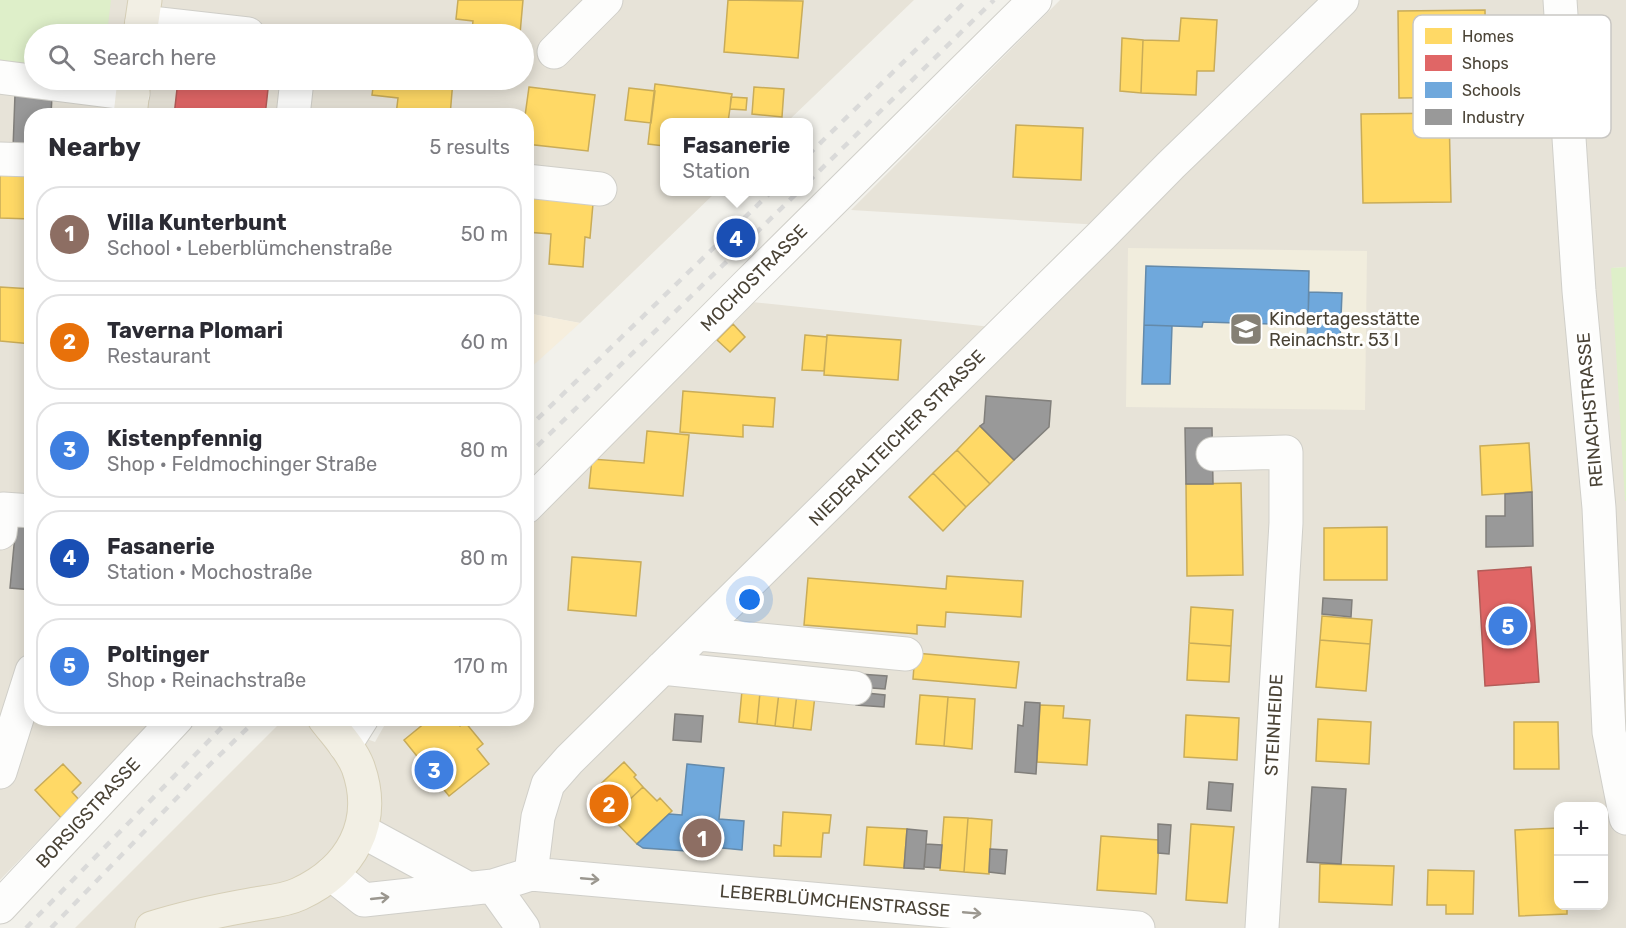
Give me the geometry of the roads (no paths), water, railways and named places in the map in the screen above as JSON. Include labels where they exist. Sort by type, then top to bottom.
[{"type":"main road","points":[[152,928],[182,918],[289,897],[321,882],[341,865],[362,831],[363,784],[357,765],[354,732]]},
{"type":"street","points":[[554,52],[606,0]]},
{"type":"street","name":"MOCHOSTRASSE","points":[[534,499],[1035,0]]},
{"type":"street","name":"NIEDERALTEICHER STRASSE","points":[[531,874],[538,817],[548,784],[569,760],[1171,165],[1342,0]]},
{"type":"street","name":"REINACHSTRASSE","points":[[1560,0],[1561,15]]},
{"type":"street","points":[[142,19],[177,24]]},
{"type":"street","points":[[0,77],[24,80]]},
{"type":"street","points":[[90,90],[132,96]]},
{"type":"street","points":[[294,108],[296,90]]},
{"type":"street","name":"REINACHSTRASSE","points":[[1569,138],[1579,291],[1599,508],[1610,732],[1626,818]]},
{"type":"street","points":[[0,159],[24,160]]},
{"type":"street","points":[[534,182],[600,189]]},
{"type":"street","name":"STEINHEIDE","points":[[1213,454],[1286,452],[1286,523],[1262,928]]},
{"type":"street","points":[[0,533],[3,509],[24,510]]},
{"type":"street","points":[[699,634],[906,654]]},
{"type":"street","points":[[662,668],[855,688]]},
{"type":"street","points":[[0,772],[24,696]]},
{"type":"street","name":"BORSIGSTRASSE","points":[[0,907],[170,726]]},
{"type":"street","points":[[362,831],[481,887],[523,928]]},
{"type":"street","points":[[331,874],[364,900],[481,887],[531,874]]},
{"type":"street","name":"LEBERBLÜMCHENSTRASSE","points":[[531,874],[1138,928]]},
{"type":"railway","points":[[813,150],[967,0]]},
{"type":"railway","points":[[813,177],[994,0]]},
{"type":"railway","points":[[534,422],[767,196]]},
{"type":"railway","points":[[534,449],[794,196]]},
{"type":"railway","points":[[26,928],[223,726]]},
{"type":"railway","points":[[51,928],[198,776],[250,726]]},
{"type":"place","name":"Fasanerie","points":[[736,238]]},
{"type":"place","name":"Kindertagesstätte Reinachstr. 53 I","points":[[1246,329]]},
{"type":"place","name":"Poltinger","points":[[1508,626]]},
{"type":"place","name":"Kistenpfennig","points":[[434,770]]},
{"type":"place","name":"Taverna Plomari","points":[[609,804]]},
{"type":"place","name":"Villa Kunterbunt","points":[[702,838]]}]
